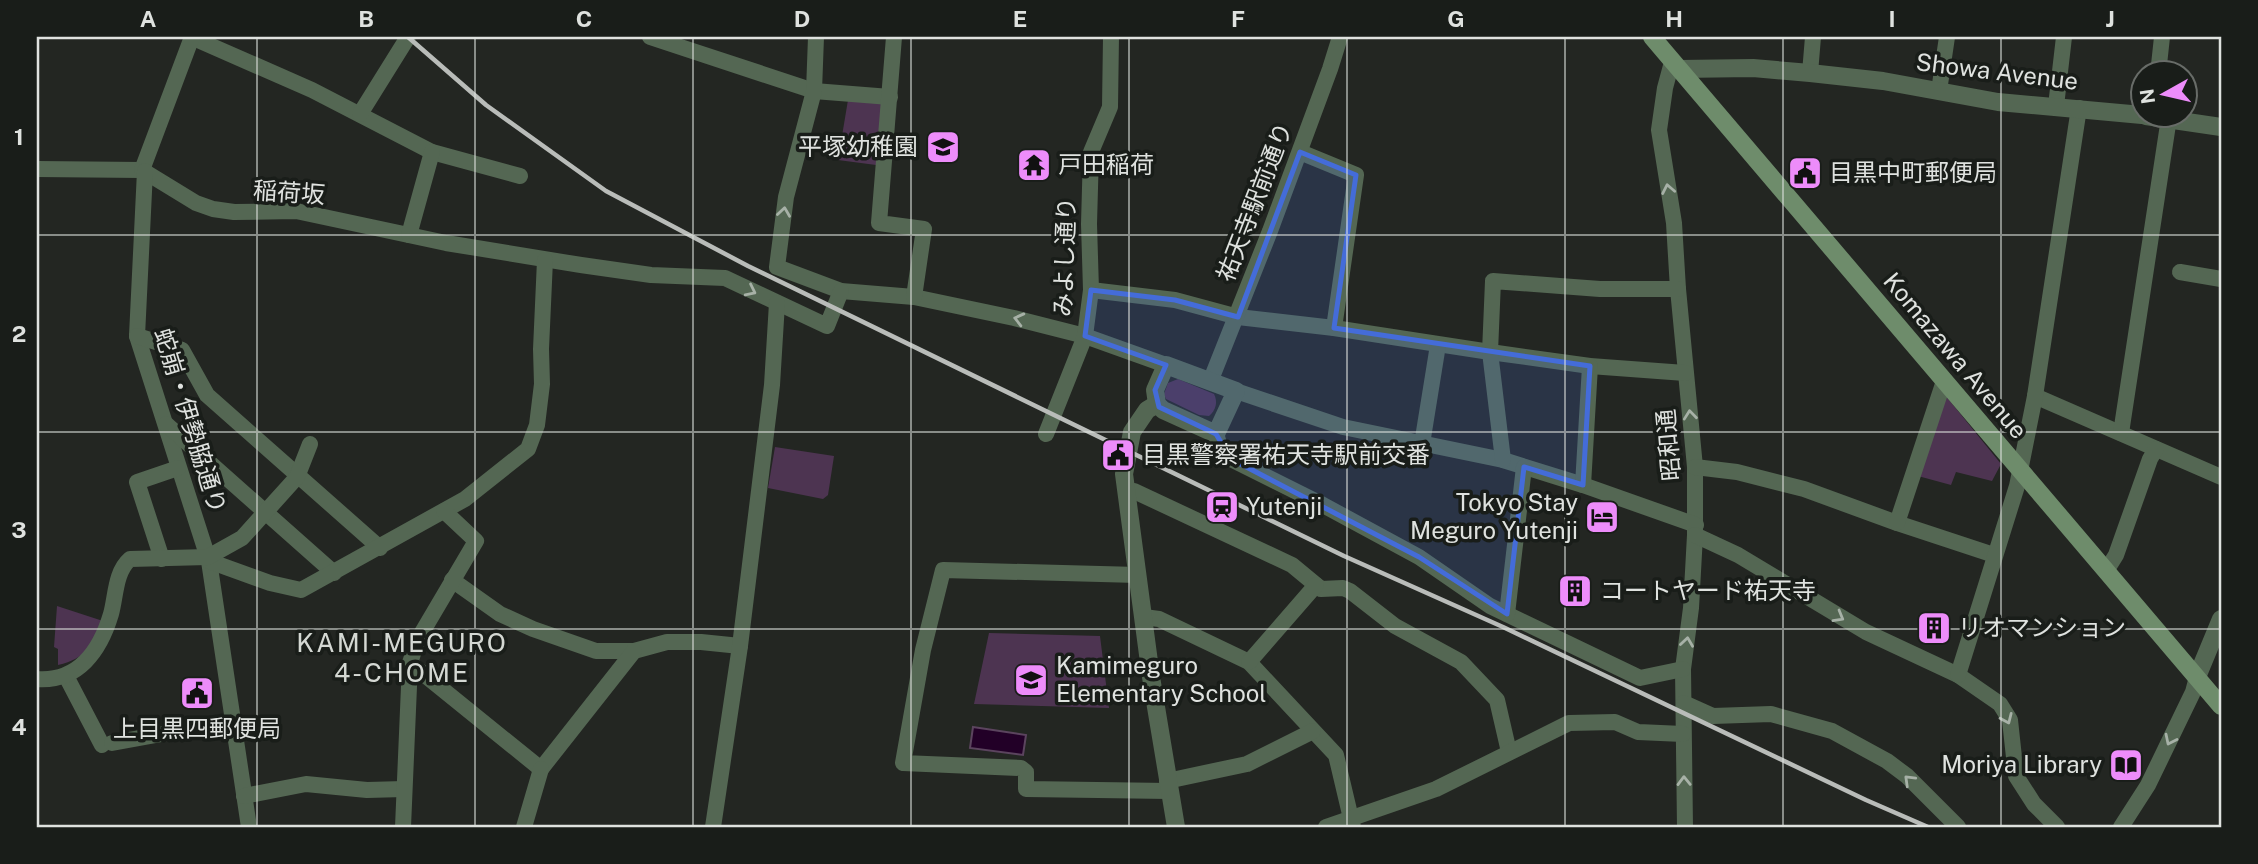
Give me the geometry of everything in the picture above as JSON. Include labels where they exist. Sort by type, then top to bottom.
[{"type":"main road","name":"Komazawa Avenue","points":[[1652,37],[2221,706]]},
{"type":"street","points":[[191,37],[312,90],[432,152],[520,176]]},
{"type":"street","name":"蛇崩・伊勢脇通り","points":[[191,37],[143,170],[137,336],[209,559],[249,827]]},
{"type":"street","points":[[360,114],[408,37]]},
{"type":"street","points":[[650,37],[814,91],[890,97]]},
{"type":"street","points":[[816,37],[814,91],[786,197],[777,267],[841,291],[914,297],[981,310],[1085,336],[1343,427],[1503,460],[1583,485],[1695,530],[1866,632],[1958,675],[2000,704],[2011,720],[2016,776],[2034,804],[2057,827]]},
{"type":"street","points":[[894,37],[878,223],[924,229],[914,297]]},
{"type":"street","name":"みよし通り","points":[[1046,434],[1085,336],[1091,290],[1091,152],[1110,107],[1111,37]]},
{"type":"street","name":"祐天寺駅前通り","points":[[1210,382],[1238,317],[1340,37]]},
{"type":"street","points":[[1810,73],[1813,37]]},
{"type":"street","points":[[1939,91],[1947,37]]},
{"type":"street","points":[[2056,106],[2064,37]]},
{"type":"street","points":[[2160,60],[2162,37]]},
{"type":"street","name":"Showa Avenue","points":[[1676,66],[1810,73],[1883,81],[1998,102],[2128,113]]},
{"type":"street","name":"昭和通","points":[[1676,66],[1665,88],[1659,130],[1674,223],[1695,467],[1691,608],[1683,669],[1685,827]]},
{"type":"street","points":[[1958,675],[2017,486],[2035,396],[2079,108]]},
{"type":"street","name":"Showa Avenue","points":[[2198,123],[2221,127]]},
{"type":"street","points":[[2121,433],[2157,130]]},
{"type":"street","points":[[409,235],[432,152]]},
{"type":"street","points":[[1300,152],[1356,175],[1334,328]]},
{"type":"street","points":[[37,169],[143,170]]},
{"type":"street","name":"稲荷坂","points":[[143,170],[196,203],[213,209],[234,212],[296,211],[545,260],[651,275],[725,278],[777,303]]},
{"type":"street","points":[[37,679],[52,680],[66,676],[92,656],[110,616],[122,566],[130,559],[209,559],[270,583],[301,590],[444,511],[508,466],[531,445],[540,411],[545,260]]},
{"type":"street","points":[[2180,272],[2221,279]]},
{"type":"street","points":[[1503,460],[1490,352],[1493,281],[1600,289],[1678,289]]},
{"type":"street","points":[[1091,290],[1175,300],[1238,317],[1334,328],[1438,345],[1590,366],[1685,373]]},
{"type":"street","points":[[713,827],[740,646],[772,385],[777,303],[827,326],[841,291]]},
{"type":"street","points":[[137,336],[182,350],[206,395],[380,548]]},
{"type":"street","points":[[1422,444],[1438,345]]},
{"type":"street","points":[[1166,365],[1155,390],[1157,404],[1163,410],[1216,434]]},
{"type":"street","points":[[1583,485],[1590,366]]},
{"type":"street","points":[[1897,523],[1944,381]]},
{"type":"street","points":[[1236,391],[1216,434],[1221,450],[1231,459],[1419,557],[1490,606],[1640,678],[1683,669]]},
{"type":"street","points":[[2035,396],[2221,477]]},
{"type":"street","points":[[1157,404],[1147,410],[1132,432],[1124,467],[1176,827]]},
{"type":"street","points":[[166,424],[334,573]]},
{"type":"street","points":[[209,559],[242,538],[266,513],[297,477],[310,444]]},
{"type":"street","points":[[2106,572],[2116,555],[2156,449]]},
{"type":"street","points":[[1507,614],[1524,467]]},
{"type":"street","points":[[1695,467],[1737,471],[1804,489],[1994,555]]},
{"type":"street","points":[[162,559],[136,482],[178,468]]},
{"type":"street","points":[[1126,492],[1134,491],[1292,565],[1321,589],[1343,588],[1350,591],[1395,626],[1461,662],[1497,700],[1509,752]]},
{"type":"street","points":[[403,827],[410,663],[417,641],[477,541],[444,511]]},
{"type":"street","points":[[1138,575],[943,570],[923,650],[903,763],[1021,768],[1026,772],[1026,789],[1168,786],[1247,764],[1313,731]]},
{"type":"street","points":[[452,580],[500,614],[533,629],[596,650],[634,651],[667,642],[740,646]]},
{"type":"street","points":[[1249,662],[1316,585]]},
{"type":"street","points":[[1144,617],[1159,619],[1249,662],[1336,755],[1352,823]]},
{"type":"street","points":[[2121,827],[2148,785],[2193,692],[2221,619]]},
{"type":"street","points":[[524,827],[541,769],[634,651]]},
{"type":"street","points":[[410,663],[541,769]]},
{"type":"street","points":[[66,676],[107,744],[233,721]]},
{"type":"street","points":[[1684,703],[1713,716],[1771,714],[1832,731],[1888,761],[1907,776],[1958,827]]},
{"type":"street","points":[[1326,827],[1352,823],[1436,789],[1555,729],[1577,723],[1615,722],[1638,732],[1683,734]]},
{"type":"street","points":[[244,796],[306,784],[367,790],[404,789]]},
{"type":"highlighted area","points":[[1300,152],[1356,175],[1334,328],[1590,366],[1583,485],[1524,467],[1507,614],[1419,557],[1231,459],[1216,434],[1159,407],[1155,390],[1166,365],[1085,336],[1091,290],[1175,300],[1238,317]]},
{"type":"shaded area","points":[[848,100],[883,102],[876,165],[838,160]]},
{"type":"shaded area","points":[[1178,379],[1214,394],[1216,406],[1209,416],[1199,415],[1166,399],[1164,394],[1168,383]]},
{"type":"shaded area","points":[[1945,395],[2001,464],[1992,481],[1956,472],[1951,485],[1918,476]]},
{"type":"shaded area","points":[[775,447],[834,456],[828,495],[823,499],[768,488]]},
{"type":"shaded area","points":[[57,606],[103,621],[82,655],[58,665],[58,649],[54,647]]},
{"type":"shaded area","points":[[989,633],[1100,636],[1109,708],[974,704]]},
{"type":"shaded area","points":[[973,727],[1026,735],[1023,755],[970,748]]},
{"type":"railway","points":[[408,37],[486,105],[606,191],[748,266],[1344,556],[1503,627],[1928,827]]},
{"type":"place","name":"平塚幼稚園","points":[[943,147]]},
{"type":"place","name":"戸田稲荷","points":[[1034,165]]},
{"type":"place","name":"目黒中町郵便局","points":[[1805,173]]},
{"type":"place","name":"目黒警察署祐天寺駅前交番","points":[[1118,455]]},
{"type":"place","name":"Yutenji","points":[[1222,507]]},
{"type":"place","name":"Tokyo Stay Meguro Yutenji","points":[[1602,517]]},
{"type":"place","name":"コートヤード祐天寺","points":[[1575,591]]},
{"type":"place","name":"リオマンション","points":[[1934,628]]},
{"type":"place","name":"Kamimeguro Elementary School","points":[[1031,680]]},
{"type":"place","name":"上目黒四郵便局","points":[[197,693]]},
{"type":"place","name":"Moriya Library","points":[[2126,765]]},
{"type":"district","name":"KAMI-MEGURO 4-CHOME","points":[[402,658]]}]
